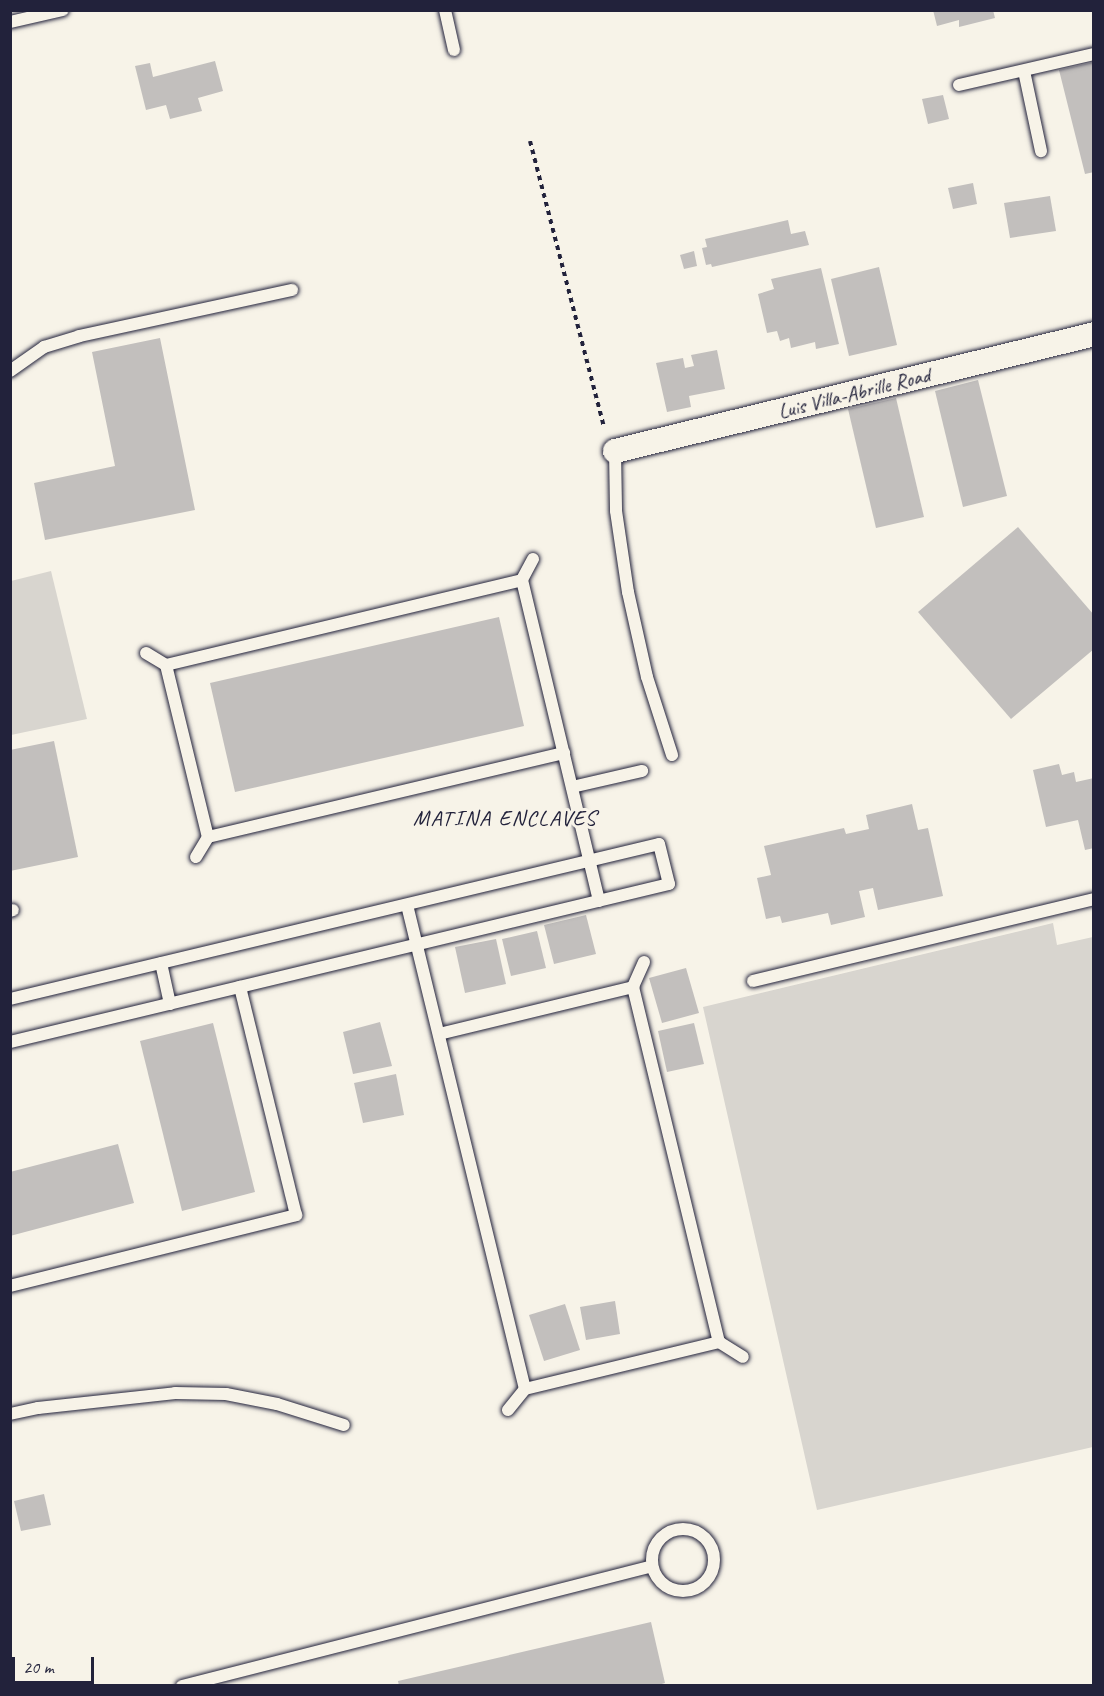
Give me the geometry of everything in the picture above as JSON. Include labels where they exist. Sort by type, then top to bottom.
[{"type":"street","name":"Luis Villa-Abrille Road","points":[[615,451],[1094,334]]},
{"type":"lane","points":[[10,22],[63,10]]},
{"type":"lane","points":[[445,10],[454,50]]},
{"type":"lane","points":[[959,85],[1094,54]]},
{"type":"lane","points":[[1024,71],[1041,151]]},
{"type":"lane","points":[[10,371],[44,347],[79,336],[292,290]]},
{"type":"lane","points":[[615,451],[616,511],[627,592],[647,676],[672,755]]},
{"type":"lane","points":[[533,559],[522,580],[599,901]]},
{"type":"lane","points":[[146,653],[166,665],[522,580]]},
{"type":"lane","points":[[166,665],[208,837],[196,857]]},
{"type":"lane","points":[[208,837],[564,753]]},
{"type":"lane","points":[[572,787],[642,771]]},
{"type":"lane","points":[[10,999],[658,844],[669,884],[10,1042]]},
{"type":"lane","points":[[753,981],[1094,899]]},
{"type":"lane","points":[[408,904],[525,1389]]},
{"type":"lane","points":[[644,962],[633,987],[719,1342],[743,1357]]},
{"type":"lane","points":[[160,963],[170,1004]]},
{"type":"lane","points":[[10,1287],[296,1215],[240,987]]},
{"type":"lane","points":[[439,1034],[633,987]]},
{"type":"lane","points":[[508,1410],[525,1389],[719,1342]]},
{"type":"lane","points":[[10,1414],[38,1408],[175,1393],[226,1394],[277,1404],[345,1425]]},
{"type":"lane","points":[[680,1529],[690,1529],[707,1540],[714,1559],[713,1569],[700,1585],[681,1591],[662,1583],[652,1566],[652,1555],[661,1537],[680,1529]]},
{"type":"lane","points":[[182,1686],[652,1566]]},
{"type":"path","points":[[530,141],[601,420],[615,451]]},
{"type":"shaded area","points":[[51,571],[87,719],[11,735],[11,581]]},
{"type":"shaded area","points":[[1053,923],[1057,945],[1093,937],[1093,1447],[817,1510],[703,1007]]},
{"type":"building","points":[[933,10],[993,10],[995,18],[959,27],[959,20],[937,26]]},
{"type":"building","points":[[215,61],[223,91],[198,98],[202,111],[170,119],[166,105],[146,110],[135,66],[150,63],[153,77]]},
{"type":"building","points":[[1094,62],[1094,172],[1085,174],[1059,70]]},
{"type":"building","points":[[943,95],[949,119],[928,124],[922,99]]},
{"type":"building","points":[[973,183],[977,204],[953,209],[948,188]]},
{"type":"building","points":[[1050,196],[1056,231],[1010,238],[1004,203]]},
{"type":"building","points":[[788,220],[791,234],[805,231],[809,245],[712,267],[711,264],[706,265],[702,248],[707,247],[705,239]]},
{"type":"building","points":[[694,251],[697,266],[684,269],[680,255]]},
{"type":"building","points":[[879,267],[897,345],[849,356],[831,279]]},
{"type":"building","points":[[821,268],[839,344],[816,349],[815,342],[791,348],[789,338],[780,341],[777,331],[767,333],[758,294],[774,289],[771,279]]},
{"type":"building","points":[[160,338],[195,510],[45,540],[34,483],[115,466],[92,352]]},
{"type":"building","points":[[717,350],[725,389],[689,396],[691,407],[667,412],[656,363],[683,358],[685,368],[694,366],[691,355]]},
{"type":"building","points":[[978,380],[1007,496],[963,507],[935,391]]},
{"type":"building","points":[[896,398],[924,517],[876,528],[848,409]]},
{"type":"building","points":[[1018,527],[1094,615],[1094,649],[1011,719],[918,612]]},
{"type":"building","points":[[499,617],[524,726],[235,792],[210,683]]},
{"type":"building","points":[[54,741],[78,857],[10,871],[10,750]]},
{"type":"building","points":[[1059,764],[1062,775],[1074,772],[1076,782],[1094,778],[1094,848],[1085,850],[1078,820],[1046,827],[1033,770]]},
{"type":"building","points":[[912,804],[918,830],[928,828],[943,896],[878,910],[873,888],[859,891],[865,917],[831,925],[828,913],[782,923],[780,916],[766,919],[757,878],[771,875],[764,846],[844,828],[846,834],[869,829],[866,815]]},
{"type":"building","points":[[586,915],[596,954],[554,964],[544,925]]},
{"type":"building","points":[[537,931],[546,968],[511,976],[502,939]]},
{"type":"building","points":[[496,939],[506,984],[465,993],[455,947]]},
{"type":"building","points":[[686,968],[699,1013],[662,1023],[649,978]]},
{"type":"building","points":[[380,1022],[392,1066],[353,1074],[343,1032]]},
{"type":"building","points":[[213,1023],[255,1192],[182,1211],[140,1041]]},
{"type":"building","points":[[694,1023],[704,1064],[667,1072],[658,1031]]},
{"type":"building","points":[[396,1074],[404,1115],[363,1123],[354,1083]]},
{"type":"building","points":[[118,1144],[134,1203],[10,1236],[10,1172]]},
{"type":"building","points":[[615,1301],[620,1334],[586,1340],[580,1307]]},
{"type":"building","points":[[565,1304],[580,1350],[544,1361],[529,1315]]},
{"type":"building","points":[[44,1494],[51,1525],[21,1531],[14,1501]]},
{"type":"building","points":[[651,1622],[665,1683],[655,1686],[399,1686],[398,1681]]},
{"type":"district","name":"MATINA ENCLAVES","points":[[505,819]]}]
